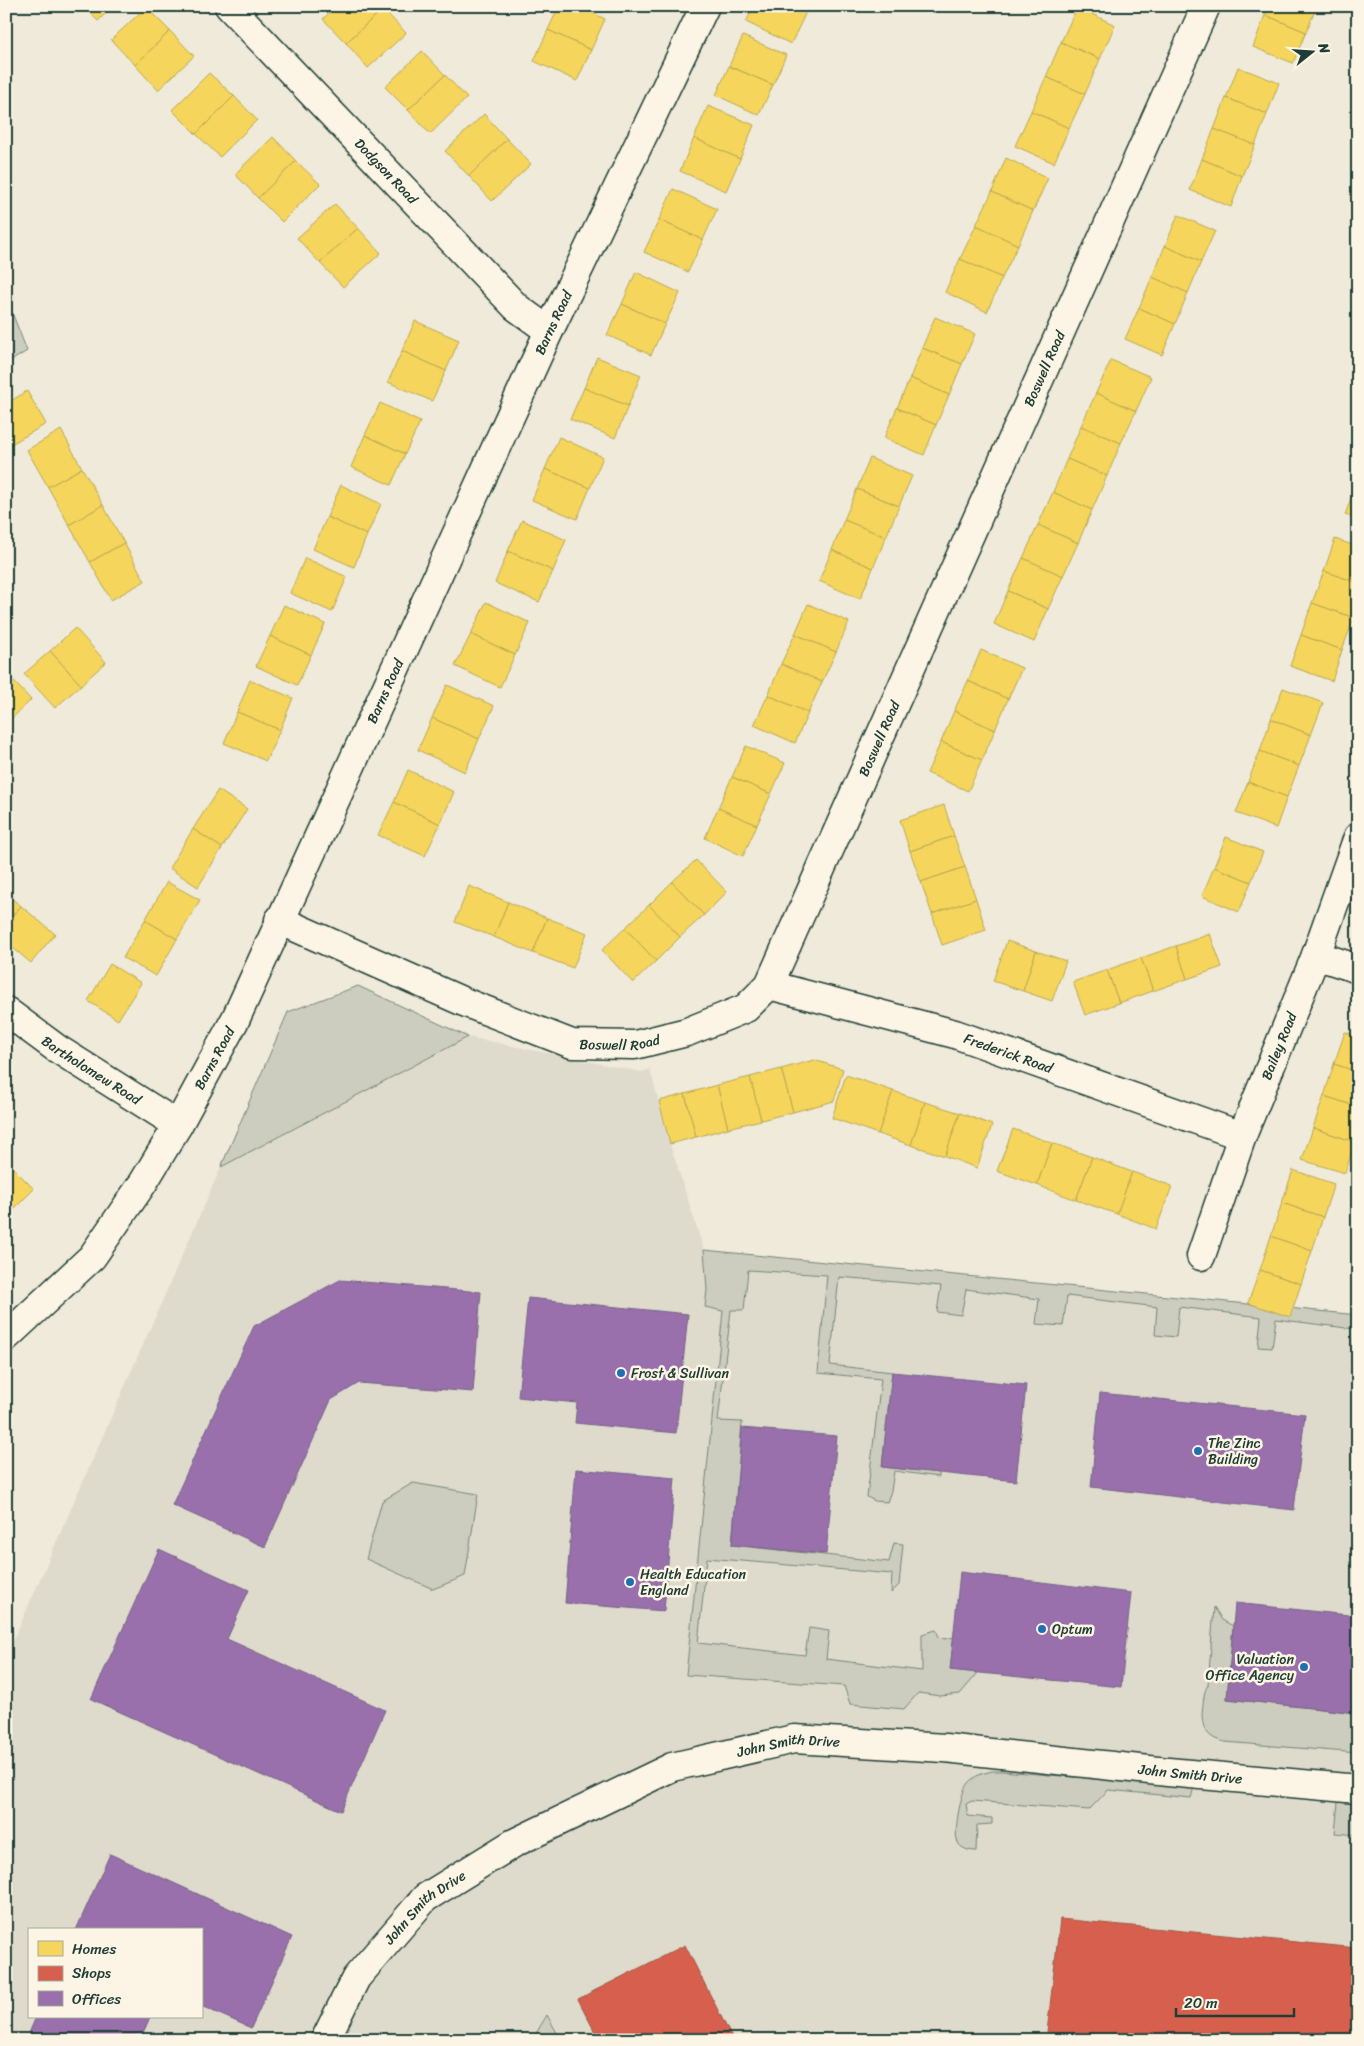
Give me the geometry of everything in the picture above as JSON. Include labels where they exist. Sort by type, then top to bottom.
[{"type":"street","name":"Dodgson Road","points":[[229,6],[516,307],[549,331]]},
{"type":"street","name":"Barns Road","points":[[6,1337],[92,1256],[143,1183],[178,1125],[236,1018],[279,920],[549,331],[705,6]]},
{"type":"street","name":"Boswell Road","points":[[279,920],[464,1002],[572,1044],[635,1044],[687,1032],[746,1008],[769,985],[1206,6]]},
{"type":"street","name":"Bailey Road","points":[[1201,1256],[1242,1136],[1316,955],[1358,837]]},
{"type":"street","points":[[1316,955],[1358,970]]},
{"type":"street","name":"Frederick Road","points":[[769,985],[955,1034],[1242,1136]]},
{"type":"street","name":"Bartholomew Road","points":[[6,1011],[56,1048],[178,1125]]},
{"type":"street","name":"John Smith Drive","points":[[325,2040],[356,1978],[425,1898],[514,1843],[672,1767],[794,1739],[945,1748],[1168,1772],[1358,1789]]},
{"type":"shaded area","points":[[6,297],[27,351],[6,364]]},
{"type":"shaded area","points":[[358,986],[468,1037],[221,1167],[288,1012]]},
{"type":"shaded area","points":[[468,1037],[641,1072],[650,1069],[670,1144],[704,1250],[1358,1315],[1358,2040],[6,2040],[6,1657],[221,1167]]},
{"type":"shaded area","points":[[704,1250],[1358,1315],[1358,1362],[1351,1361],[1354,1329],[1276,1319],[1272,1348],[1258,1347],[1261,1317],[1179,1307],[1176,1337],[1155,1335],[1157,1307],[1067,1296],[1063,1326],[1036,1324],[1039,1299],[966,1289],[961,1315],[937,1312],[941,1286],[839,1277],[830,1365],[892,1372],[882,1467],[939,1473],[939,1477],[894,1471],[887,1502],[875,1501],[867,1497],[881,1379],[818,1373],[827,1275],[748,1270],[744,1310],[731,1310],[718,1421],[742,1422],[732,1545],[889,1562],[894,1543],[903,1544],[899,1585],[891,1593],[892,1574],[707,1558],[698,1643],[805,1655],[809,1628],[829,1631],[826,1659],[922,1671],[922,1634],[936,1630],[939,1637],[945,1639],[954,1637],[950,1670],[978,1673],[960,1694],[940,1696],[918,1693],[904,1709],[850,1704],[844,1686],[686,1675],[723,1311],[705,1307],[707,1290]]},
{"type":"shaded area","points":[[413,1483],[478,1494],[465,1576],[433,1589],[366,1559],[382,1501]]},
{"type":"shaded area","points":[[1214,1607],[1222,1620],[1233,1626],[1227,1699],[1358,1713],[1358,1753],[1225,1742],[1212,1737],[1208,1733],[1203,1724],[1202,1711],[1204,1694],[1208,1685]]},
{"type":"shaded area","points":[[993,1771],[1194,1787],[1191,1798],[1108,1790],[1089,1810],[972,1801],[966,1804],[968,1816],[992,1818],[992,1824],[977,1825],[976,1851],[967,1850],[960,1845],[956,1835],[957,1819],[963,1793],[965,1787],[973,1778]]},
{"type":"shaded area","points":[[1338,1802],[1358,1804],[1358,1835],[1335,1833]]},
{"type":"shaded area","points":[[547,2015],[561,2040],[532,2040]]},
{"type":"building: Homes","points":[[83,6],[113,6],[98,21]]},
{"type":"building: Homes","points":[[336,6],[381,6],[383,9],[346,43],[323,19]]},
{"type":"building: Homes","points":[[559,6],[579,6],[605,19],[591,50],[548,30]]},
{"type":"building: Homes","points":[[754,6],[793,6],[806,12],[791,44],[746,22]]},
{"type":"building: Homes","points":[[793,6],[809,6],[806,12]]},
{"type":"building: Homes","points":[[1269,6],[1317,6],[1306,32],[1265,15]]},
{"type":"building: Homes","points":[[146,7],[170,31],[135,65],[111,40]]},
{"type":"building: Homes","points":[[1077,7],[1115,25],[1100,59],[1061,42]]},
{"type":"building: Homes","points":[[383,9],[406,33],[368,68],[346,43]]},
{"type":"building: Homes","points":[[1265,15],[1306,32],[1293,63],[1253,47]]},
{"type":"building: Homes","points":[[548,30],[591,50],[577,81],[534,61]]},
{"type":"building: Homes","points":[[170,31],[194,56],[158,90],[135,65]]},
{"type":"building: Homes","points":[[743,36],[786,55],[773,85],[729,66]]},
{"type":"building: Homes","points":[[1061,42],[1100,59],[1085,94],[1046,77]]},
{"type":"building: Homes","points":[[422,51],[445,75],[408,110],[385,87]]},
{"type":"building: Homes","points":[[729,66],[773,85],[759,115],[716,95]]},
{"type":"building: Homes","points":[[1238,67],[1279,83],[1267,114],[1226,98]]},
{"type":"building: Homes","points":[[209,73],[234,96],[196,134],[172,110]]},
{"type":"building: Homes","points":[[445,75],[467,98],[430,134],[408,110]]},
{"type":"building: Homes","points":[[1046,77],[1085,94],[1069,128],[1031,111]]},
{"type":"building: Homes","points":[[234,96],[257,120],[220,157],[196,134]]},
{"type":"building: Homes","points":[[1226,98],[1267,114],[1255,145],[1214,129]]},
{"type":"building: Homes","points":[[708,106],[754,125],[740,159],[694,138]]},
{"type":"building: Homes","points":[[1031,111],[1069,128],[1054,163],[1015,146]]},
{"type":"building: Homes","points":[[484,114],[507,139],[469,176],[445,151]]},
{"type":"building: Homes","points":[[1214,129],[1255,145],[1242,176],[1202,159]]},
{"type":"building: Homes","points":[[273,137],[296,161],[258,198],[235,174]]},
{"type":"building: Homes","points":[[694,138],[740,159],[726,191],[680,171]]},
{"type":"building: Homes","points":[[507,139],[531,164],[492,201],[469,176]]},
{"type":"building: Homes","points":[[1006,158],[1048,178],[1033,211],[992,192]]},
{"type":"building: Homes","points":[[1202,159],[1242,176],[1231,207],[1190,190]]},
{"type":"building: Homes","points":[[296,161],[320,184],[282,222],[258,198]]},
{"type":"building: Homes","points":[[673,189],[717,209],[703,240],[659,220]]},
{"type":"building: Homes","points":[[992,192],[1033,211],[1018,245],[976,225]]},
{"type":"building: Homes","points":[[335,204],[358,228],[320,263],[297,238]]},
{"type":"building: Homes","points":[[1178,215],[1215,231],[1201,262],[1165,246]]},
{"type":"building: Homes","points":[[659,220],[703,240],[688,272],[644,252]]},
{"type":"building: Homes","points":[[976,225],[1018,245],[1002,278],[960,259]]},
{"type":"building: Homes","points":[[358,228],[381,253],[343,287],[320,263]]},
{"type":"building: Homes","points":[[1165,246],[1201,262],[1188,293],[1152,277]]},
{"type":"building: Homes","points":[[960,259],[1002,278],[987,312],[945,292]]},
{"type":"building: Homes","points":[[636,272],[680,293],[665,324],[622,304]]},
{"type":"building: Homes","points":[[1152,277],[1188,293],[1175,324],[1139,308]]},
{"type":"building: Homes","points":[[622,304],[665,324],[651,355],[607,335]]},
{"type":"building: Homes","points":[[1139,308],[1175,324],[1162,355],[1125,339]]},
{"type":"building: Homes","points":[[935,317],[975,334],[962,364],[922,348]]},
{"type":"building: Homes","points":[[415,321],[459,340],[446,371],[402,351]]},
{"type":"building: Homes","points":[[922,348],[962,364],[949,395],[910,378]]},
{"type":"building: Homes","points":[[402,351],[446,371],[432,401],[388,382]]},
{"type":"building: Homes","points":[[597,357],[641,375],[628,406],[584,388]]},
{"type":"building: Homes","points":[[1111,360],[1151,377],[1136,411],[1096,393]]},
{"type":"building: Homes","points":[[910,378],[949,395],[936,425],[897,408]]},
{"type":"building: Homes","points":[[584,388],[628,406],[615,438],[570,419]]},
{"type":"building: Homes","points":[[27,391],[46,424],[6,447],[6,404]]},
{"type":"building: Homes","points":[[1096,393],[1136,411],[1121,443],[1081,426]]},
{"type":"building: Homes","points":[[380,403],[420,422],[405,454],[365,435]]},
{"type":"building: Homes","points":[[897,408],[936,425],[924,455],[884,438]]},
{"type":"building: Homes","points":[[1081,426],[1121,443],[1107,476],[1067,459]]},
{"type":"building: Homes","points":[[61,430],[82,468],[48,487],[27,450]]},
{"type":"building: Homes","points":[[365,435],[405,454],[391,485],[351,467]]},
{"type":"building: Homes","points":[[559,437],[603,457],[590,488],[545,469]]},
{"type":"building: Homes","points":[[870,458],[912,476],[899,506],[857,489]]},
{"type":"building: Homes","points":[[1067,459],[1107,476],[1092,510],[1053,492]]},
{"type":"building: Homes","points":[[82,468],[103,505],[69,525],[48,487]]},
{"type":"building: Homes","points":[[545,469],[590,488],[577,519],[532,500]]},
{"type":"building: Homes","points":[[1356,484],[1358,484],[1358,519],[1345,515]]},
{"type":"building: Homes","points":[[341,485],[381,504],[367,535],[327,517]]},
{"type":"building: Homes","points":[[857,489],[899,506],[886,537],[844,520]]},
{"type":"building: Homes","points":[[1053,492],[1092,510],[1078,543],[1038,525]]},
{"type":"building: Homes","points":[[103,505],[124,543],[90,562],[69,525]]},
{"type":"building: Homes","points":[[327,517],[367,535],[354,567],[313,549]]},
{"type":"building: Homes","points":[[522,520],[566,540],[553,571],[508,551]]},
{"type":"building: Homes","points":[[844,520],[886,537],[873,568],[832,550]]},
{"type":"building: Homes","points":[[1038,525],[1078,543],[1063,576],[1023,558]]},
{"type":"building: Homes","points":[[1335,539],[1358,547],[1358,583],[1324,571]]},
{"type":"building: Homes","points":[[124,543],[145,581],[111,600],[90,562]]},
{"type":"building: Homes","points":[[832,550],[873,568],[860,599],[819,581]]},
{"type":"building: Homes","points":[[508,551],[553,571],[539,602],[495,583]]},
{"type":"building: Homes","points":[[305,558],[347,577],[332,612],[290,593]]},
{"type":"building: Homes","points":[[1023,558],[1063,576],[1048,609],[1008,591]]},
{"type":"building: Homes","points":[[1324,571],[1358,583],[1358,607],[1354,618],[1312,603]]},
{"type":"building: Homes","points":[[1008,591],[1048,609],[1034,642],[994,624]]},
{"type":"building: Homes","points":[[486,602],[530,623],[515,655],[471,634]]},
{"type":"building: Homes","points":[[1312,603],[1354,618],[1342,650],[1301,635]]},
{"type":"building: Homes","points":[[808,604],[849,622],[836,652],[795,634]]},
{"type":"building: Homes","points":[[284,605],[325,624],[311,655],[270,636]]},
{"type":"building: Homes","points":[[75,628],[106,662],[81,685],[50,651]]},
{"type":"building: Homes","points":[[471,634],[515,655],[500,687],[455,666]]},
{"type":"building: Homes","points":[[795,634],[836,652],[822,682],[781,664]]},
{"type":"building: Homes","points":[[1301,635],[1342,650],[1332,681],[1290,666]]},
{"type":"building: Homes","points":[[270,636],[311,655],[297,685],[256,666]]},
{"type":"building: Homes","points":[[981,650],[1022,668],[1008,699],[968,681]]},
{"type":"building: Homes","points":[[50,651],[81,685],[55,708],[24,674]]},
{"type":"building: Homes","points":[[781,664],[822,682],[808,713],[768,695]]},
{"type":"building: Homes","points":[[6,673],[31,700],[7,723],[6,722]]},
{"type":"building: Homes","points":[[250,680],[293,698],[280,730],[237,712]]},
{"type":"building: Homes","points":[[968,681],[1008,699],[995,730],[954,711]]},
{"type":"building: Homes","points":[[447,685],[494,706],[479,739],[432,718]]},
{"type":"building: Homes","points":[[1283,688],[1323,703],[1311,735],[1271,719]]},
{"type":"building: Homes","points":[[768,695],[808,713],[795,743],[754,725]]},
{"type":"building: Homes","points":[[954,711],[995,730],[982,760],[941,742]]},
{"type":"building: Homes","points":[[237,712],[280,730],[266,761],[224,743]]},
{"type":"building: Homes","points":[[432,718],[479,739],[465,772],[418,750]]},
{"type":"building: Homes","points":[[1271,719],[1311,735],[1299,766],[1260,751]]},
{"type":"building: Homes","points":[[941,742],[982,760],[968,791],[927,773]]},
{"type":"building: Homes","points":[[746,746],[785,763],[771,794],[732,777]]},
{"type":"building: Homes","points":[[1260,751],[1299,766],[1287,797],[1248,782]]},
{"type":"building: Homes","points":[[408,770],[454,792],[440,824],[394,802]]},
{"type":"building: Homes","points":[[732,777],[771,794],[757,825],[718,808]]},
{"type":"building: Homes","points":[[1248,782],[1287,797],[1276,828],[1236,813]]},
{"type":"building: Homes","points":[[218,790],[247,809],[222,848],[193,829]]},
{"type":"building: Homes","points":[[394,802],[440,824],[425,856],[378,835]]},
{"type":"building: Homes","points":[[944,805],[954,836],[910,851],[900,820]]},
{"type":"building: Homes","points":[[718,808],[757,825],[743,856],[705,838]]},
{"type":"building: Homes","points":[[193,829],[222,848],[198,887],[169,868]]},
{"type":"building: Homes","points":[[954,836],[965,867],[921,882],[910,851]]},
{"type":"building: Homes","points":[[1226,837],[1263,852],[1251,882],[1214,867]]},
{"type":"building: Homes","points":[[696,860],[727,892],[704,915],[672,882]]},
{"type":"building: Homes","points":[[965,867],[976,899],[932,914],[921,882]]},
{"type":"building: Homes","points":[[1214,867],[1251,882],[1239,912],[1202,896]]},
{"type":"building: Homes","points":[[167,882],[200,900],[177,939],[145,920]]},
{"type":"building: Homes","points":[[672,882],[704,915],[680,937],[649,905]]},
{"type":"building: Homes","points":[[469,886],[508,902],[494,937],[455,922]]},
{"type":"building: Homes","points":[[6,894],[21,906],[6,923]]},
{"type":"building: Homes","points":[[976,899],[986,930],[942,945],[932,914]]},
{"type":"building: Homes","points":[[508,902],[547,918],[533,953],[494,937]]},
{"type":"building: Homes","points":[[649,905],[680,937],[656,961],[625,928]]},
{"type":"building: Homes","points":[[21,906],[55,934],[31,963],[6,942],[6,923]]},
{"type":"building: Homes","points":[[547,918],[587,933],[573,968],[533,953]]},
{"type":"building: Homes","points":[[145,920],[177,939],[156,976],[123,958]]},
{"type":"building: Homes","points":[[625,928],[656,961],[633,983],[602,950]]},
{"type":"building: Homes","points":[[1210,934],[1222,967],[1187,979],[1176,946]]},
{"type":"building: Homes","points":[[1007,941],[1036,951],[1023,991],[993,981]]},
{"type":"building: Homes","points":[[1176,946],[1187,979],[1153,991],[1141,958]]},
{"type":"building: Homes","points":[[1036,951],[1066,961],[1052,1001],[1023,991]]},
{"type":"building: Homes","points":[[1141,958],[1153,991],[1119,1003],[1107,970]]},
{"type":"building: Homes","points":[[110,964],[141,983],[118,1020],[88,1001]]},
{"type":"building: Homes","points":[[1107,970],[1119,1003],[1085,1015],[1073,982]]},
{"type":"building: Homes","points":[[1345,1032],[1358,1037],[1358,1072],[1334,1064]]},
{"type":"building: Homes","points":[[814,1060],[843,1069],[834,1101],[793,1112],[781,1069]]},
{"type":"building: Homes","points":[[1334,1064],[1358,1072],[1358,1107],[1324,1096]]},
{"type":"building: Homes","points":[[781,1069],[793,1112],[761,1120],[750,1077]]},
{"type":"building: Homes","points":[[846,1075],[893,1091],[878,1134],[832,1118]]},
{"type":"building: Homes","points":[[750,1077],[761,1120],[728,1128],[717,1085]]},
{"type":"building: Homes","points":[[717,1085],[728,1128],[696,1137],[685,1094]]},
{"type":"building: Homes","points":[[893,1091],[925,1102],[911,1145],[878,1134]]},
{"type":"building: Homes","points":[[685,1094],[696,1137],[670,1144],[659,1101]]},
{"type":"building: Homes","points":[[1324,1096],[1358,1107],[1358,1135],[1355,1142],[1313,1128]]},
{"type":"building: Homes","points":[[925,1102],[960,1113],[945,1156],[911,1145]]},
{"type":"building: Homes","points":[[960,1113],[992,1125],[977,1168],[945,1156]]},
{"type":"building: Homes","points":[[1313,1128],[1355,1142],[1345,1173],[1302,1160]]},
{"type":"building: Homes","points":[[1013,1129],[1052,1143],[1037,1185],[997,1171]]},
{"type":"building: Homes","points":[[1052,1143],[1092,1157],[1076,1200],[1037,1185]]},
{"type":"building: Homes","points":[[1092,1157],[1132,1172],[1117,1214],[1076,1200]]},
{"type":"building: Homes","points":[[6,1163],[34,1189],[6,1217]]},
{"type":"building: Homes","points":[[1293,1170],[1334,1184],[1323,1217],[1282,1203]]},
{"type":"building: Homes","points":[[1132,1172],[1172,1186],[1156,1229],[1117,1214]]},
{"type":"building: Homes","points":[[1282,1203],[1323,1217],[1312,1251],[1271,1236]]},
{"type":"building: Homes","points":[[1271,1236],[1312,1251],[1301,1284],[1260,1270]]},
{"type":"building: Homes","points":[[1260,1270],[1301,1284],[1290,1317],[1248,1303]]},
{"type":"building: Shops","points":[[1060,1919],[1358,1948],[1358,2040],[1148,2040],[1047,2032]]},
{"type":"building: Shops","points":[[685,1945],[733,2040],[599,2040],[578,1999]]},
{"type":"building: Offices","points":[[340,1280],[481,1292],[473,1392],[359,1383],[331,1400],[265,1547],[172,1505],[254,1326]]},
{"type":"building: Offices","points":[[528,1298],[688,1314],[676,1433],[575,1423],[577,1403],[518,1397]]},
{"type":"building: Offices","points":[[892,1372],[1026,1385],[1016,1481],[882,1467]]},
{"type":"building: Offices","name":"The Zinc Building","points":[[1100,1393],[1305,1414],[1294,1510],[1091,1487]]},
{"type":"building: Offices","points":[[742,1428],[837,1436],[826,1554],[732,1545]]},
{"type":"building: Offices","points":[[576,1469],[675,1478],[664,1611],[565,1603]]},
{"type":"building: Offices","points":[[159,1549],[249,1590],[227,1639],[385,1710],[341,1811],[91,1699]]},
{"type":"building: Offices","points":[[960,1572],[1131,1593],[1121,1687],[950,1670]]},
{"type":"building: Offices","points":[[1235,1603],[1358,1616],[1358,1713],[1227,1699]]},
{"type":"building: Offices","points":[[110,1854],[292,1937],[251,2028],[202,2006],[202,1928],[77,1928]]},
{"type":"building: Offices","points":[[36,2018],[150,2018],[140,2040],[26,2040]]},
{"type":"place","name":"Frost & Sullivan","points":[[621,1373]]},
{"type":"place","name":"The Zinc Building","points":[[1198,1451]]},
{"type":"place","name":"Health Education England","points":[[630,1582]]},
{"type":"place","name":"Optum","points":[[1042,1629]]},
{"type":"place","name":"Valuation Office Agency","points":[[1304,1667]]}]
